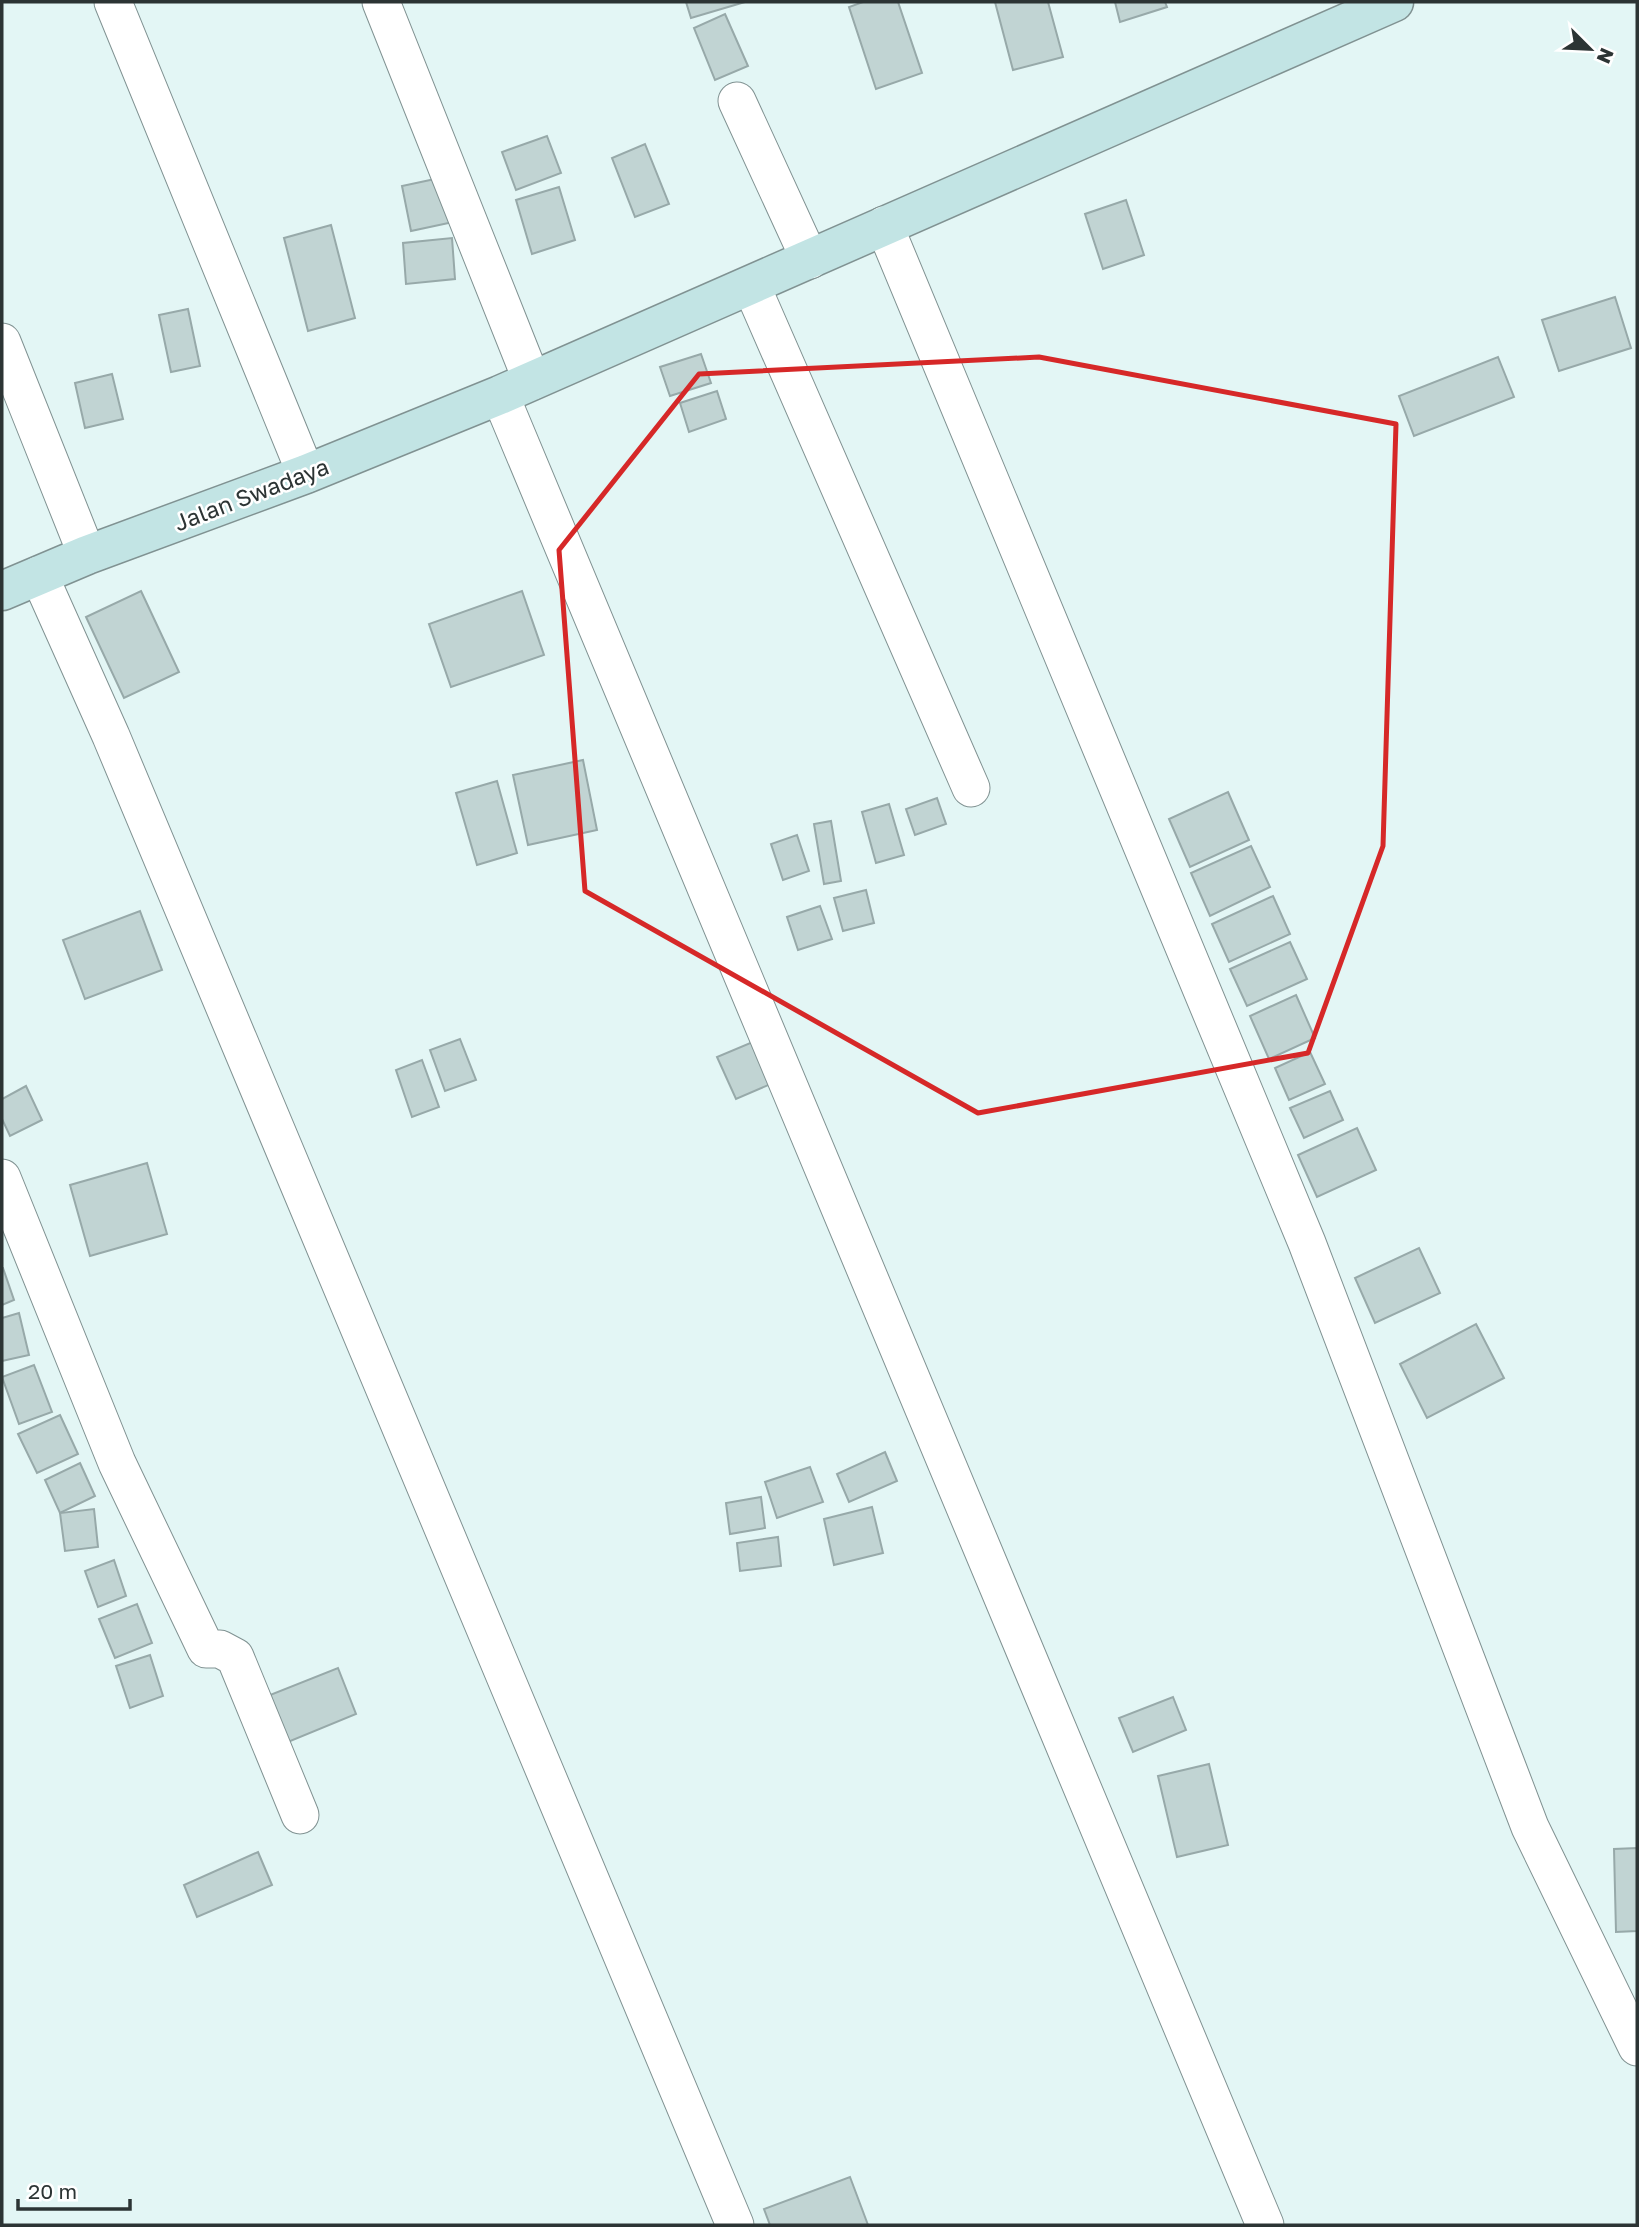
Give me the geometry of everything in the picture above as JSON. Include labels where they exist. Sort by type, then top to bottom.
[{"type":"street","points":[[113,2],[306,474]]},
{"type":"street","points":[[381,2],[516,388],[1265,2225]]},
{"type":"street","name":"Jalan Swadaya","points":[[2,591],[87,555],[306,474],[516,388],[1394,2]]},
{"type":"street","points":[[737,101],[810,260]]},
{"type":"street","points":[[884,225],[1307,1243],[1530,1827],[1637,2047]]},
{"type":"street","points":[[751,285],[971,788]]},
{"type":"street","points":[[2,342],[87,555]]},
{"type":"street","points":[[39,575],[127,774],[735,2225]]},
{"type":"street","points":[[2,1178],[117,1463],[206,1648],[220,1649],[235,1657],[300,1815]]},
{"type":"highlighted area","points":[[1039,357],[1396,424],[1383,846],[1308,1053],[978,1113],[585,891],[559,550],[699,374]]},
{"type":"building","points":[[686,2],[745,2],[691,18]]},
{"type":"building","points":[[863,2],[898,2],[922,73],[876,89],[849,7]]},
{"type":"building","points":[[995,2],[1048,2],[1063,57],[1013,70]]},
{"type":"building","points":[[1115,2],[1165,2],[1167,7],[1120,22]]},
{"type":"building","points":[[725,14],[748,66],[715,80],[694,28]]},
{"type":"building","points":[[547,136],[561,173],[516,190],[502,152]]},
{"type":"building","points":[[645,144],[669,204],[635,217],[612,158]]},
{"type":"building","points":[[449,176],[458,221],[411,231],[402,186]]},
{"type":"building","points":[[559,187],[575,240],[532,254],[516,200]]},
{"type":"building","points":[[1126,200],[1144,255],[1103,269],[1085,214]]},
{"type":"building","points":[[331,225],[355,318],[308,331],[284,238]]},
{"type":"building","points":[[452,238],[455,279],[406,284],[403,243]]},
{"type":"building","points":[[1615,297],[1631,348],[1559,371],[1542,320]]},
{"type":"building","points":[[188,309],[200,366],[171,372],[159,315]]},
{"type":"building","points":[[701,354],[711,383],[670,396],[660,367]]},
{"type":"building","points":[[1498,357],[1514,397],[1414,436],[1399,396]]},
{"type":"building","points":[[112,374],[123,419],[85,428],[75,383]]},
{"type":"building","points":[[717,391],[726,419],[689,432],[680,403]]},
{"type":"building","points":[[141,591],[179,672],[124,698],[86,617]]},
{"type":"building","points":[[522,591],[544,655],[451,687],[429,624]]},
{"type":"building","points":[[583,760],[597,830],[528,845],[513,775]]},
{"type":"building","points":[[497,781],[517,853],[477,865],[456,793]]},
{"type":"building","points":[[1228,792],[1249,840],[1190,867],[1169,819]]},
{"type":"building","points":[[937,798],[946,824],[915,835],[906,809]]},
{"type":"building","points":[[889,804],[904,855],[876,863],[862,812]]},
{"type":"building","points":[[831,821],[841,881],[824,884],[814,824]]},
{"type":"building","points":[[797,835],[809,871],[783,880],[771,844]]},
{"type":"building","points":[[1251,846],[1270,887],[1210,916],[1191,873]]},
{"type":"building","points":[[866,890],[874,923],[843,931],[834,898]]},
{"type":"building","points":[[1273,896],[1290,934],[1229,962],[1212,924]]},
{"type":"building","points":[[820,906],[832,939],[798,950],[787,917]]},
{"type":"building","points":[[140,911],[162,970],[85,999],[63,940]]},
{"type":"building","points":[[1290,942],[1307,979],[1247,1006],[1230,969]]},
{"type":"building","points":[[1296,995],[1315,1038],[1269,1059],[1250,1016]]},
{"type":"building","points":[[460,1039],[476,1080],[445,1091],[430,1050]]},
{"type":"building","points":[[755,1041],[773,1083],[736,1099],[717,1057]]},
{"type":"building","points":[[1310,1052],[1325,1084],[1289,1100],[1275,1068]]},
{"type":"building","points":[[422,1060],[439,1107],[412,1117],[396,1070]]},
{"type":"building","points":[[26,1086],[42,1120],[10,1136],[2,1119],[2,1099]]},
{"type":"building","points":[[1330,1091],[1343,1120],[1304,1138],[1290,1108]]},
{"type":"building","points":[[1357,1128],[1376,1170],[1317,1197],[1298,1155]]},
{"type":"building","points":[[147,1163],[167,1234],[90,1256],[70,1185]]},
{"type":"building","points":[[1419,1248],[1440,1293],[1375,1323],[1355,1278]]},
{"type":"building","points":[[2,1268],[14,1300],[2,1305]]},
{"type":"building","points":[[19,1313],[29,1355],[2,1361],[2,1318]]},
{"type":"building","points":[[1476,1324],[1504,1378],[1427,1418],[1400,1364]]},
{"type":"building","points":[[34,1365],[52,1412],[19,1424],[2,1377]]},
{"type":"building","points":[[60,1415],[78,1454],[37,1473],[18,1434]]},
{"type":"building","points":[[885,1452],[897,1481],[849,1502],[837,1474]]},
{"type":"building","points":[[80,1463],[95,1496],[60,1513],[45,1480]]},
{"type":"building","points":[[810,1467],[823,1502],[777,1518],[765,1482]]},
{"type":"building","points":[[761,1497],[765,1528],[730,1534],[726,1503]]},
{"type":"building","points":[[872,1507],[883,1553],[834,1565],[824,1519]]},
{"type":"building","points":[[94,1509],[98,1547],[65,1551],[60,1513]]},
{"type":"building","points":[[778,1537],[781,1566],[740,1571],[737,1543]]},
{"type":"building","points":[[114,1560],[126,1596],[98,1607],[85,1571]]},
{"type":"building","points":[[137,1604],[152,1643],[115,1658],[99,1619]]},
{"type":"building","points":[[150,1655],[163,1696],[130,1708],[116,1666]]},
{"type":"building","points":[[338,1668],[356,1714],[288,1742],[270,1695]]},
{"type":"building","points":[[1173,1697],[1186,1730],[1133,1752],[1119,1718]]},
{"type":"building","points":[[1209,1764],[1228,1845],[1177,1857],[1158,1776]]},
{"type":"building","points":[[1637,1848],[1637,1931],[1616,1932],[1614,1849]]},
{"type":"building","points":[[258,1852],[272,1885],[197,1917],[184,1885]]},
{"type":"building","points":[[850,2177],[868,2225],[770,2225],[764,2209]]}]
